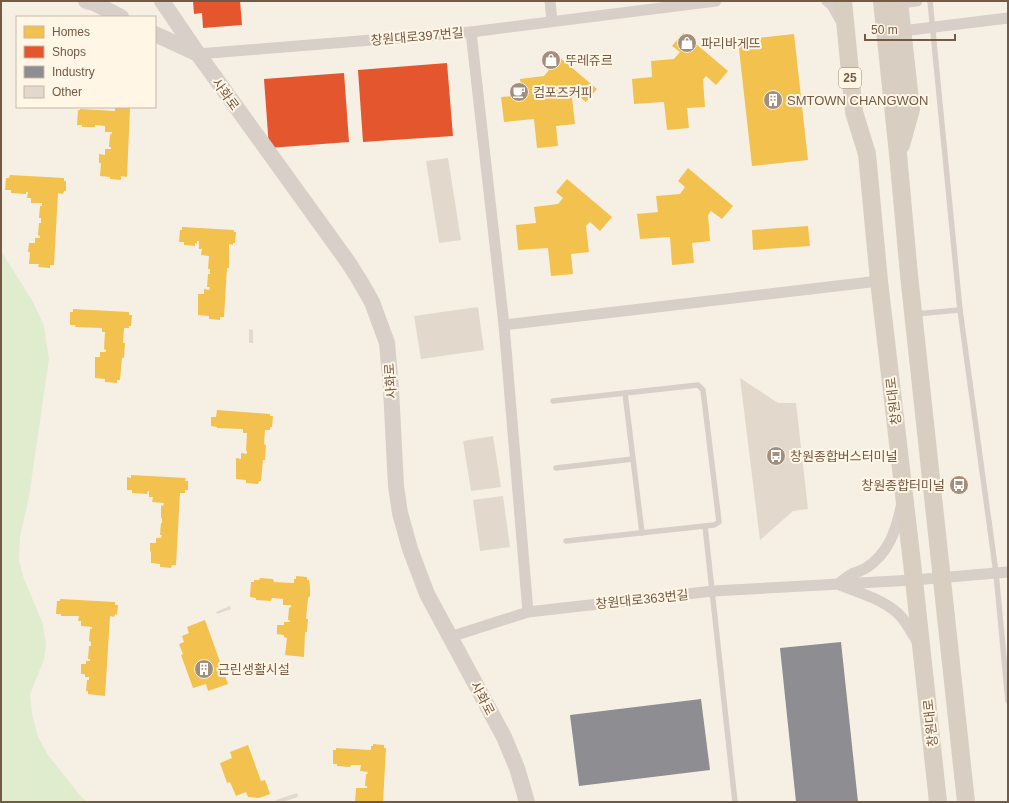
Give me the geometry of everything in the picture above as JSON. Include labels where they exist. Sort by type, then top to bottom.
[{"type":"main road","points":[[86,1],[119,16]]},
{"type":"main road","name":"사화로","points":[[162,1],[198,54],[348,262],[375,309],[387,343],[396,486],[400,513],[410,549],[426,594],[504,737],[517,768],[527,802]]},
{"type":"main road","name":"창원대로","points":[[843,1],[854,112],[867,154],[879,281],[922,650],[938,802]]},
{"type":"main road","points":[[855,1],[867,154]]},
{"type":"main road","points":[[882,1],[913,314],[966,802]]},
{"type":"main road","points":[[898,154],[911,109],[902,31],[905,2]]},
{"type":"main road","points":[[156,34],[198,54]]},
{"type":"street","points":[[550,1],[552,21]]},
{"type":"street","name":"창원대로397번길","points":[[198,54],[471,32],[552,21],[636,6],[716,1]]},
{"type":"street","points":[[827,1],[832,5],[845,28]]},
{"type":"street","points":[[902,31],[1008,18]]},
{"type":"street","points":[[471,32],[504,325],[528,612]]},
{"type":"street","points":[[504,325],[879,281]]},
{"type":"street","name":"창원대로363번길","points":[[838,584],[853,574],[866,568],[884,551],[891,540],[897,525],[904,493]]},
{"type":"street","name":"창원대로363번길","points":[[450,638],[528,612],[713,591],[914,580],[1008,572]]},
{"type":"street","name":"창원대로363번길","points":[[838,584],[887,606],[902,618],[922,650]]},
{"type":"lane","points":[[930,1],[934,27],[960,310],[996,573],[1008,701]]},
{"type":"lane","points":[[913,314],[960,310]]},
{"type":"lane","points":[[553,401],[698,385],[703,390],[719,522],[714,526],[566,541]]},
{"type":"lane","points":[[625,393],[642,533]]},
{"type":"lane","points":[[556,468],[633,459]]},
{"type":"lane","points":[[705,526],[735,802]]},
{"type":"green space","points":[[1,251],[32,300],[44,326],[49,359],[29,497],[20,537],[19,560],[24,579],[43,624],[46,645],[44,660],[30,694],[32,714],[38,737],[48,755],[87,802],[1,802]]},
{"type":"building: Homes","points":[[683,33],[728,71],[716,85],[706,76],[703,80],[705,107],[687,108],[689,128],[667,130],[664,102],[634,104],[632,79],[652,77],[651,61],[674,59],[680,52],[672,46]]},
{"type":"building: Homes","name":"SMTOWN CHANGWON","points":[[794,34],[808,160],[752,166],[738,40]]},
{"type":"building: Homes","points":[[552,51],[597,89],[586,102],[576,94],[572,98],[575,124],[556,126],[558,146],[537,148],[534,119],[504,122],[501,97],[522,95],[520,79],[544,76],[549,70],[542,64]]},
{"type":"building: Homes","points":[[115,108],[130,108],[127,177],[121,176],[121,180],[100,176],[101,163],[99,163],[99,154],[105,155],[105,149],[111,149],[111,147],[109,147],[110,134],[111,135],[112,132],[105,132],[105,126],[95,125],[95,127],[82,127],[82,125],[77,125],[78,110],[80,109],[115,111]]},
{"type":"building: Homes","points":[[688,168],[733,206],[722,219],[711,211],[708,215],[710,241],[692,243],[694,263],[672,265],[670,237],[640,239],[637,214],[658,212],[656,196],[680,194],[685,187],[678,181]]},
{"type":"building: Homes","points":[[10,175],[64,178],[64,181],[66,181],[66,191],[64,191],[63,194],[58,193],[54,265],[50,265],[50,268],[38,267],[39,264],[29,264],[29,243],[35,243],[35,238],[40,238],[38,235],[39,223],[41,223],[41,218],[39,218],[40,206],[42,206],[42,203],[31,203],[31,198],[27,198],[28,192],[26,192],[26,194],[11,193],[11,190],[5,190],[6,178],[9,178]]},
{"type":"building: Homes","points":[[567,179],[612,217],[600,231],[590,222],[586,226],[589,252],[571,254],[573,274],[551,276],[548,248],[518,250],[516,225],[536,223],[534,207],[558,204],[563,198],[556,192]]},
{"type":"building: Homes","points":[[808,226],[810,246],[753,250],[752,230]]},
{"type":"building: Homes","points":[[182,227],[234,230],[234,232],[236,232],[235,243],[233,243],[233,245],[229,244],[229,268],[227,268],[224,317],[220,317],[220,320],[209,319],[209,316],[198,315],[198,294],[204,294],[204,289],[209,290],[210,287],[207,287],[208,274],[210,274],[210,269],[208,269],[209,256],[201,255],[202,249],[199,249],[199,241],[197,241],[197,244],[195,243],[195,246],[184,245],[184,242],[179,242],[180,230],[182,230]]},
{"type":"building: Homes","points":[[73,309],[129,312],[129,315],[132,315],[131,326],[129,326],[129,328],[124,328],[124,358],[122,358],[120,380],[117,380],[117,383],[105,382],[105,379],[95,378],[95,357],[100,357],[100,352],[106,352],[104,349],[105,332],[102,332],[102,328],[75,327],[76,325],[70,325],[70,312],[73,312]]},
{"type":"building: Homes","points":[[217,410],[270,414],[270,416],[273,416],[272,427],[270,427],[270,430],[265,430],[265,460],[263,460],[261,481],[259,481],[258,484],[246,483],[246,480],[236,479],[236,458],[241,459],[241,453],[247,454],[247,433],[243,433],[243,429],[217,428],[211,426],[211,417],[216,417]]},
{"type":"building: Homes","points":[[131,475],[186,478],[185,481],[188,481],[188,490],[185,490],[185,493],[180,493],[176,565],[172,565],[171,568],[160,567],[160,564],[151,563],[150,543],[156,543],[156,538],[161,538],[161,505],[163,506],[164,503],[152,502],[153,497],[149,497],[149,491],[147,494],[132,493],[132,490],[127,490],[127,477],[131,478]]},
{"type":"building: Homes","points":[[296,576],[307,577],[310,586],[310,596],[308,598],[306,619],[308,619],[307,632],[305,632],[304,657],[285,655],[287,638],[284,637],[284,635],[277,634],[277,625],[284,625],[284,622],[290,622],[290,620],[288,620],[289,608],[291,605],[283,605],[283,599],[272,598],[271,601],[256,600],[256,598],[250,597],[251,582],[254,582],[254,580],[259,580],[260,578],[273,579],[274,582],[294,583]]},
{"type":"building: Homes","points":[[60,599],[115,602],[115,605],[118,605],[117,615],[115,614],[114,617],[110,616],[105,696],[88,694],[88,691],[86,691],[87,680],[89,680],[89,677],[85,677],[85,674],[81,674],[81,664],[86,664],[86,661],[90,661],[90,659],[88,659],[89,646],[91,646],[91,642],[89,641],[90,629],[92,629],[92,627],[81,626],[81,621],[78,621],[79,616],[61,616],[61,614],[56,614],[57,601],[60,601]]},
{"type":"building: Homes","name":"근린생활시설","points":[[205,620],[228,684],[208,691],[206,684],[193,688],[181,655],[183,654],[179,644],[184,642],[182,636],[189,633],[187,627]]},
{"type":"building: Homes","points":[[373,744],[384,745],[384,748],[386,748],[383,802],[355,802],[356,788],[367,788],[367,786],[365,786],[366,774],[368,772],[360,771],[361,765],[351,765],[350,767],[337,766],[337,764],[333,764],[333,750],[336,750],[336,748],[371,750],[371,746],[373,746]]},
{"type":"building: Homes","points":[[248,745],[261,781],[265,780],[270,794],[259,798],[248,797],[246,792],[236,796],[230,782],[227,783],[220,763],[232,758],[230,752]]},
{"type":"building: Shops","points":[[193,1],[240,1],[242,25],[203,28],[202,13],[194,14]]},
{"type":"building: Shops","points":[[447,63],[453,136],[363,142],[358,70]]},
{"type":"building: Shops","points":[[344,73],[349,142],[269,148],[264,79]]},
{"type":"building: Industry","points":[[841,642],[858,802],[796,802],[780,648]]},
{"type":"building: Industry","points":[[701,699],[710,770],[579,786],[570,715]]},
{"type":"building: Other","points":[[448,158],[461,240],[439,243],[426,161]]},
{"type":"building: Other","points":[[478,307],[484,350],[421,359],[414,316]]},
{"type":"building: Other","points":[[249,329],[253,330],[253,343],[249,343]]},
{"type":"building: Other","name":"창원종합버스터미널","points":[[740,378],[778,403],[796,403],[808,509],[793,511],[760,540]]},
{"type":"building: Other","points":[[493,436],[501,487],[471,491],[463,441]]},
{"type":"building: Other","points":[[503,496],[510,547],[480,551],[473,500]]},
{"type":"building: Other","points":[[230,606],[231,609],[217,614],[216,612]]},
{"type":"building: Other","points":[[297,793],[298,797],[282,802],[277,802],[276,800]]},
{"type":"place","name":"파리바게뜨","points":[[687,43]]},
{"type":"place","name":"뚜레쥬르","points":[[551,60]]},
{"type":"place","name":"컴포즈커피","points":[[519,92]]},
{"type":"place","name":"SMTOWN CHANGWON","points":[[773,100]]},
{"type":"place","name":"창원종합버스터미널","points":[[776,456]]},
{"type":"place","name":"창원종합터미널","points":[[959,485]]},
{"type":"place","name":"근린생활시설","points":[[204,669]]}]
